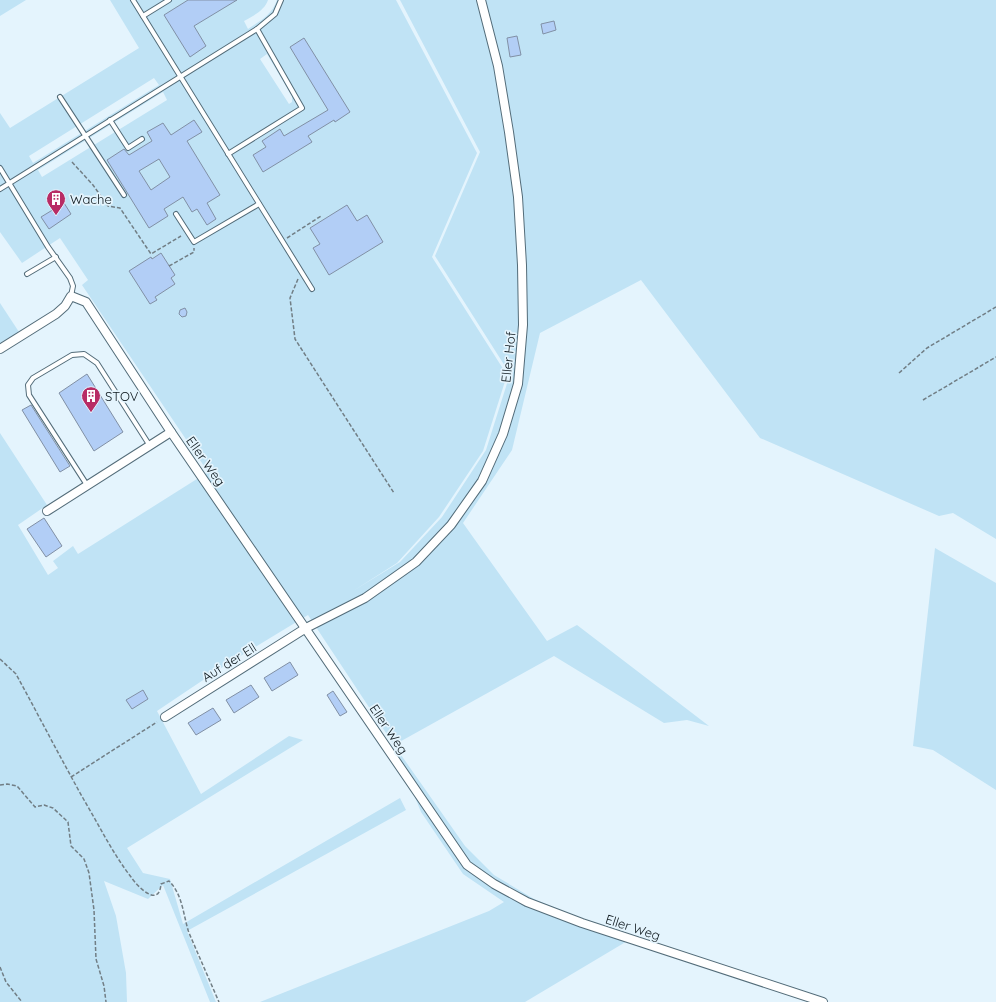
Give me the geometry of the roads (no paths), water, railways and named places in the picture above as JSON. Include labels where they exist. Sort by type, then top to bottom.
[{"type":"street","name":"Eller Hof","points":[[306,628],[366,598],[416,562],[450,525],[482,481],[503,434],[518,384],[523,325],[522,265],[518,197],[498,66],[481,0]]},
{"type":"street","name":"Eller Weg","points":[[71,296],[86,302],[171,432],[467,865],[494,884],[527,902],[582,923],[823,1002]]},
{"type":"street","points":[[0,349],[56,314],[66,306],[71,296]]},
{"type":"street","points":[[47,511],[171,432]]},
{"type":"street","name":"Auf der Ell","points":[[165,717],[306,628]]},
{"type":"lane","points":[[133,0],[312,289]]},
{"type":"lane","points":[[143,16],[169,0]]},
{"type":"lane","points":[[0,190],[257,29],[276,14],[281,0]]},
{"type":"lane","points":[[228,154],[302,108],[257,29]]},
{"type":"lane","points":[[60,97],[84,136],[124,195]]},
{"type":"lane","points":[[110,120],[128,148],[142,139]]},
{"type":"lane","points":[[0,168],[70,278],[73,286],[71,296]]},
{"type":"lane","points":[[176,214],[194,242],[259,204]]},
{"type":"lane","points":[[27,274],[56,257]]},
{"type":"lane","points":[[87,486],[29,395],[28,385],[33,378],[72,355],[84,354],[97,363],[150,446]]},
{"type":"place","name":"Wache","points":[[56,216]]},
{"type":"place","name":"STOV","points":[[91,413]]}]
